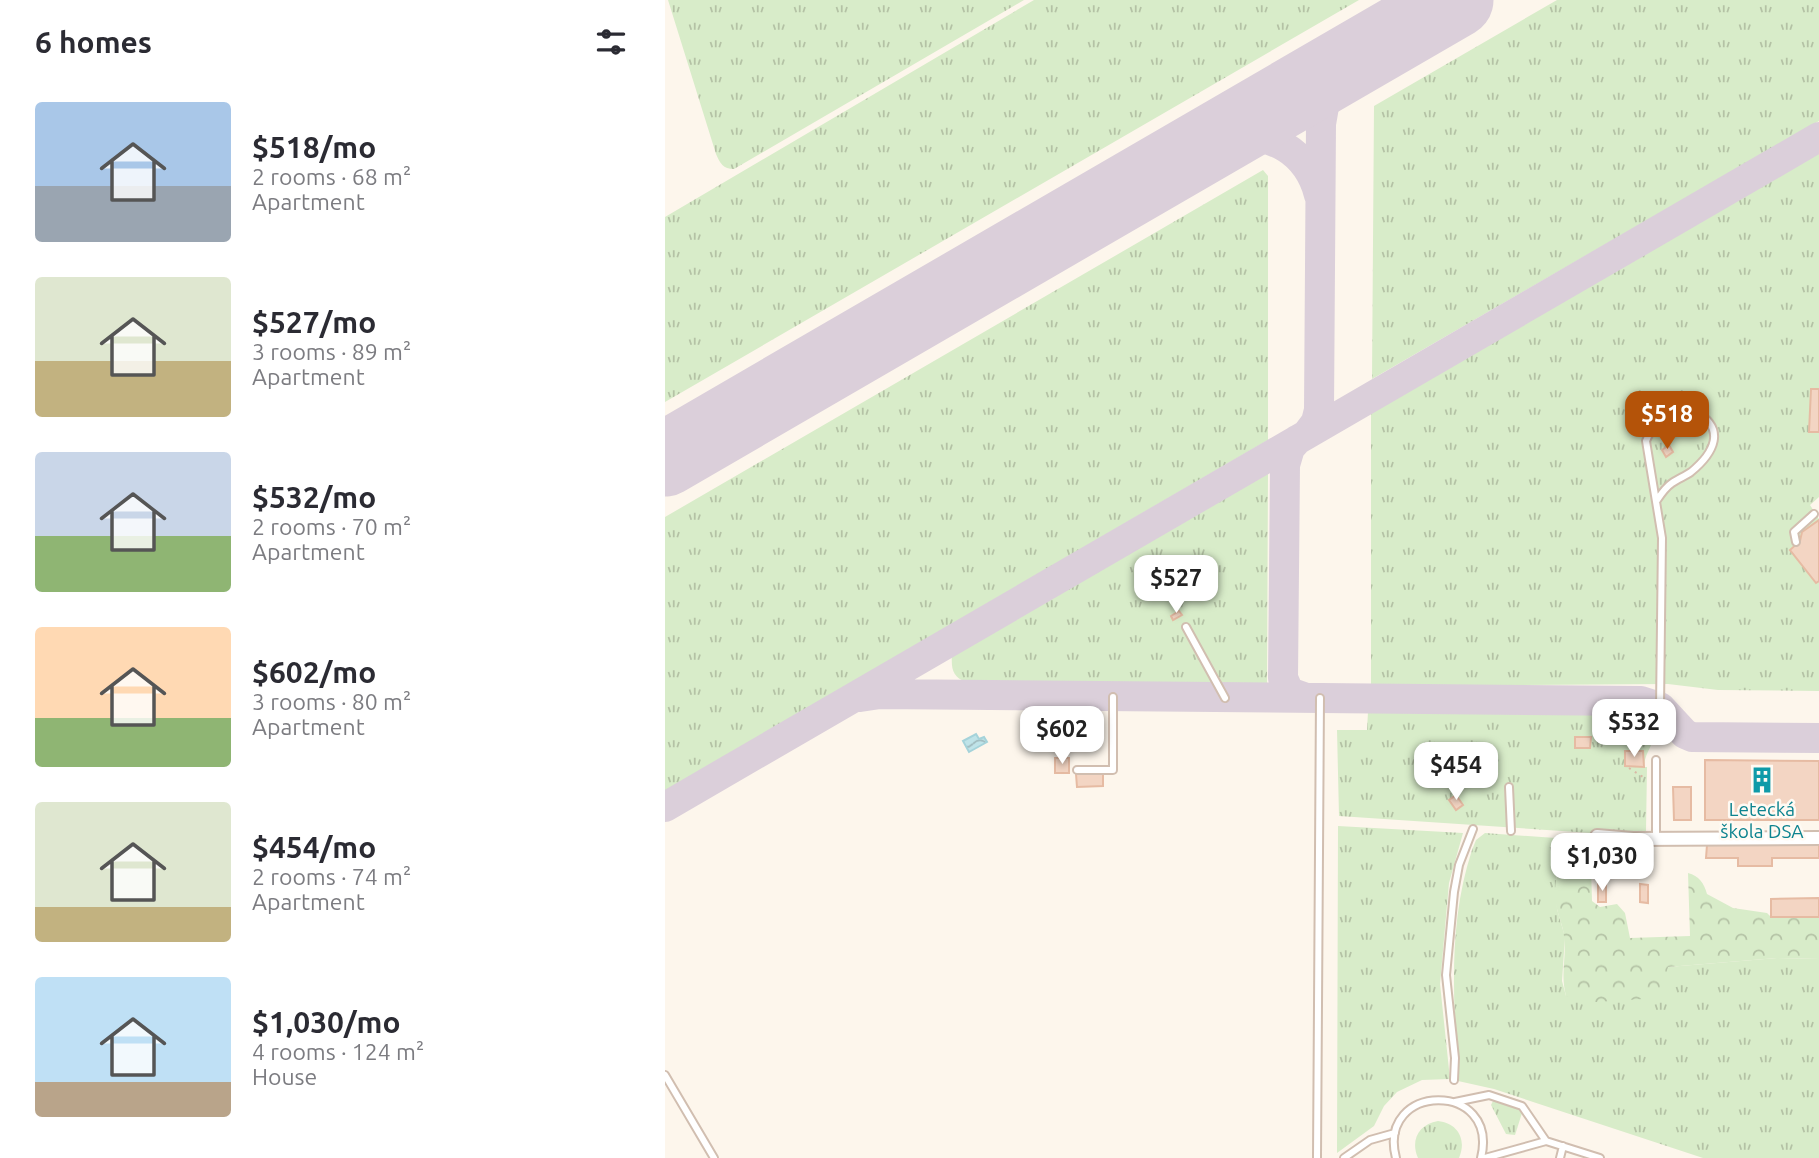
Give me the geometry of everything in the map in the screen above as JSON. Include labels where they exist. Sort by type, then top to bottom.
[{"type":"street","points":[[1597,836],[1633,839],[1819,838]]},
{"type":"lane","points":[[1657,500],[1668,486],[1689,474],[1711,450],[1714,442],[1713,428],[1709,419],[1695,411],[1681,413],[1654,427],[1649,434],[1647,450],[1661,538],[1660,707]]},
{"type":"lane","points":[[1796,542],[1794,531],[1814,514]]},
{"type":"lane","points":[[1186,627],[1225,698]]},
{"type":"lane","points":[[1077,770],[1113,770],[1113,697]]},
{"type":"lane","points":[[1317,1158],[1320,698]]},
{"type":"lane","points":[[1656,760],[1656,838]]},
{"type":"lane","points":[[1509,787],[1511,831]]},
{"type":"lane","points":[[1454,1080],[1455,1058],[1446,975],[1454,891],[1459,865],[1473,829]]},
{"type":"lane","points":[[665,1075],[714,1158]]},
{"type":"lane","points":[[1455,1102],[1489,1095],[1522,1106],[1546,1141]]},
{"type":"lane","points":[[1395,1157],[1395,1133],[1408,1111],[1418,1104],[1443,1099],[1455,1102],[1470,1111],[1480,1126],[1484,1142],[1483,1158],[1546,1141],[1600,1158]]},
{"type":"lane","points":[[1344,1158],[1370,1140],[1395,1133]]},
{"type":"lane","points":[[1560,1158],[1563,1146]]},
{"type":"path","points":[[1629,768],[1656,785]]},
{"type":"green space","points":[[668,0],[1024,0],[734,169],[722,165],[716,154]]},
{"type":"green space","points":[[1034,0],[1359,0],[665,402],[665,217]]},
{"type":"green space","points":[[1557,0],[1819,0],[1819,121],[1372,379],[1374,106]]},
{"type":"green space","points":[[1819,153],[1819,497],[1810,505],[1819,519],[1819,691],[1718,690],[1668,684],[1371,686],[1371,412]]},
{"type":"green space","points":[[1263,170],[1268,176],[1268,440],[665,791],[665,517]]},
{"type":"green space","points":[[1268,472],[1267,685],[966,682],[956,675],[952,656]]},
{"type":"green space","points":[[1368,712],[1639,712],[1648,715],[1654,737],[1644,767],[1647,767],[1646,831],[1637,836],[1339,816],[1337,730],[1367,730]]},
{"type":"green space","points":[[1338,826],[1463,833],[1449,883],[1440,984],[1450,1079],[1422,1080],[1397,1092],[1384,1106],[1374,1126],[1337,1153]]},
{"type":"green space","points":[[1485,833],[1570,839],[1556,869],[1557,909],[1565,937],[1562,981],[1566,996],[1668,967],[1777,958],[1819,959],[1819,1158],[1703,1158],[1494,1089],[1458,1081],[1454,965],[1459,907],[1472,850],[1476,840]]},
{"type":"green space","points":[[1567,845],[1574,848],[1591,867],[1592,901],[1600,907],[1617,904],[1625,913],[1630,938],[1690,936],[1688,873],[1701,880],[1707,894],[1733,908],[1767,913],[1771,917],[1819,917],[1819,959],[1777,958],[1668,967],[1663,987],[1643,999],[1596,1002],[1566,996],[1564,936],[1555,892]]},
{"type":"green space","points":[[1493,1101],[1523,1110],[1515,1135],[1506,1134],[1491,1105]]},
{"type":"green space","points":[[1438,1121],[1451,1125],[1459,1134],[1462,1145],[1459,1158],[1418,1158],[1415,1145],[1418,1134],[1421,1129]]},
{"type":"water","points":[[976,734],[979,739],[984,737],[987,742],[969,752],[963,741]]},
{"type":"building","points":[[1811,389],[1819,389],[1819,432],[1809,432]]},
{"type":"building","points":[[1669,445],[1673,452],[1666,457],[1662,450]]},
{"type":"building","points":[[1819,520],[1819,581],[1816,583],[1790,550],[1800,541],[1802,532]]},
{"type":"building","points":[[1179,611],[1182,615],[1173,620],[1171,616]]},
{"type":"building","points":[[1575,737],[1591,737],[1590,748],[1575,748]]},
{"type":"building","points":[[1625,751],[1643,751],[1644,767],[1625,766]]},
{"type":"building","points":[[1055,758],[1069,758],[1069,773],[1055,773]]},
{"type":"building","name":"Letecká škola DSA","points":[[1705,760],[1819,761],[1819,820],[1705,820]]},
{"type":"building","points":[[1103,773],[1103,786],[1077,787],[1076,774]]},
{"type":"building","points":[[1673,787],[1691,787],[1691,820],[1674,820]]},
{"type":"building","points":[[1456,795],[1463,805],[1456,810],[1449,800]]},
{"type":"building","points":[[1707,845],[1819,845],[1819,858],[1772,858],[1772,866],[1738,866],[1738,858],[1706,858]]},
{"type":"building","points":[[1598,884],[1606,884],[1606,902],[1598,902]]},
{"type":"building","points":[[1640,884],[1648,885],[1648,903],[1640,902]]},
{"type":"building","points":[[1819,898],[1819,917],[1771,917],[1771,899]]},
{"type":"taxiway","points":[[1307,434],[1316,422],[1319,410],[1321,124],[1325,101],[1340,73],[1354,62],[1445,9]]},
{"type":"taxiway","points":[[1121,196],[1216,143],[1249,136],[1270,140],[1297,156],[1307,168],[1319,195]]},
{"type":"taxiway","points":[[665,807],[1819,137]]},
{"type":"taxiway","points":[[1297,440],[1290,448],[1285,465],[1283,678],[1289,692],[1306,698]]},
{"type":"taxiway","points":[[860,697],[880,694],[1641,701],[1660,707],[1685,734],[1692,737],[1819,738]]},
{"type":"runway","points":[[665,459],[1456,0]]},
{"type":"place","name":"Letecká škola DSA","points":[[1762,780]]}]
